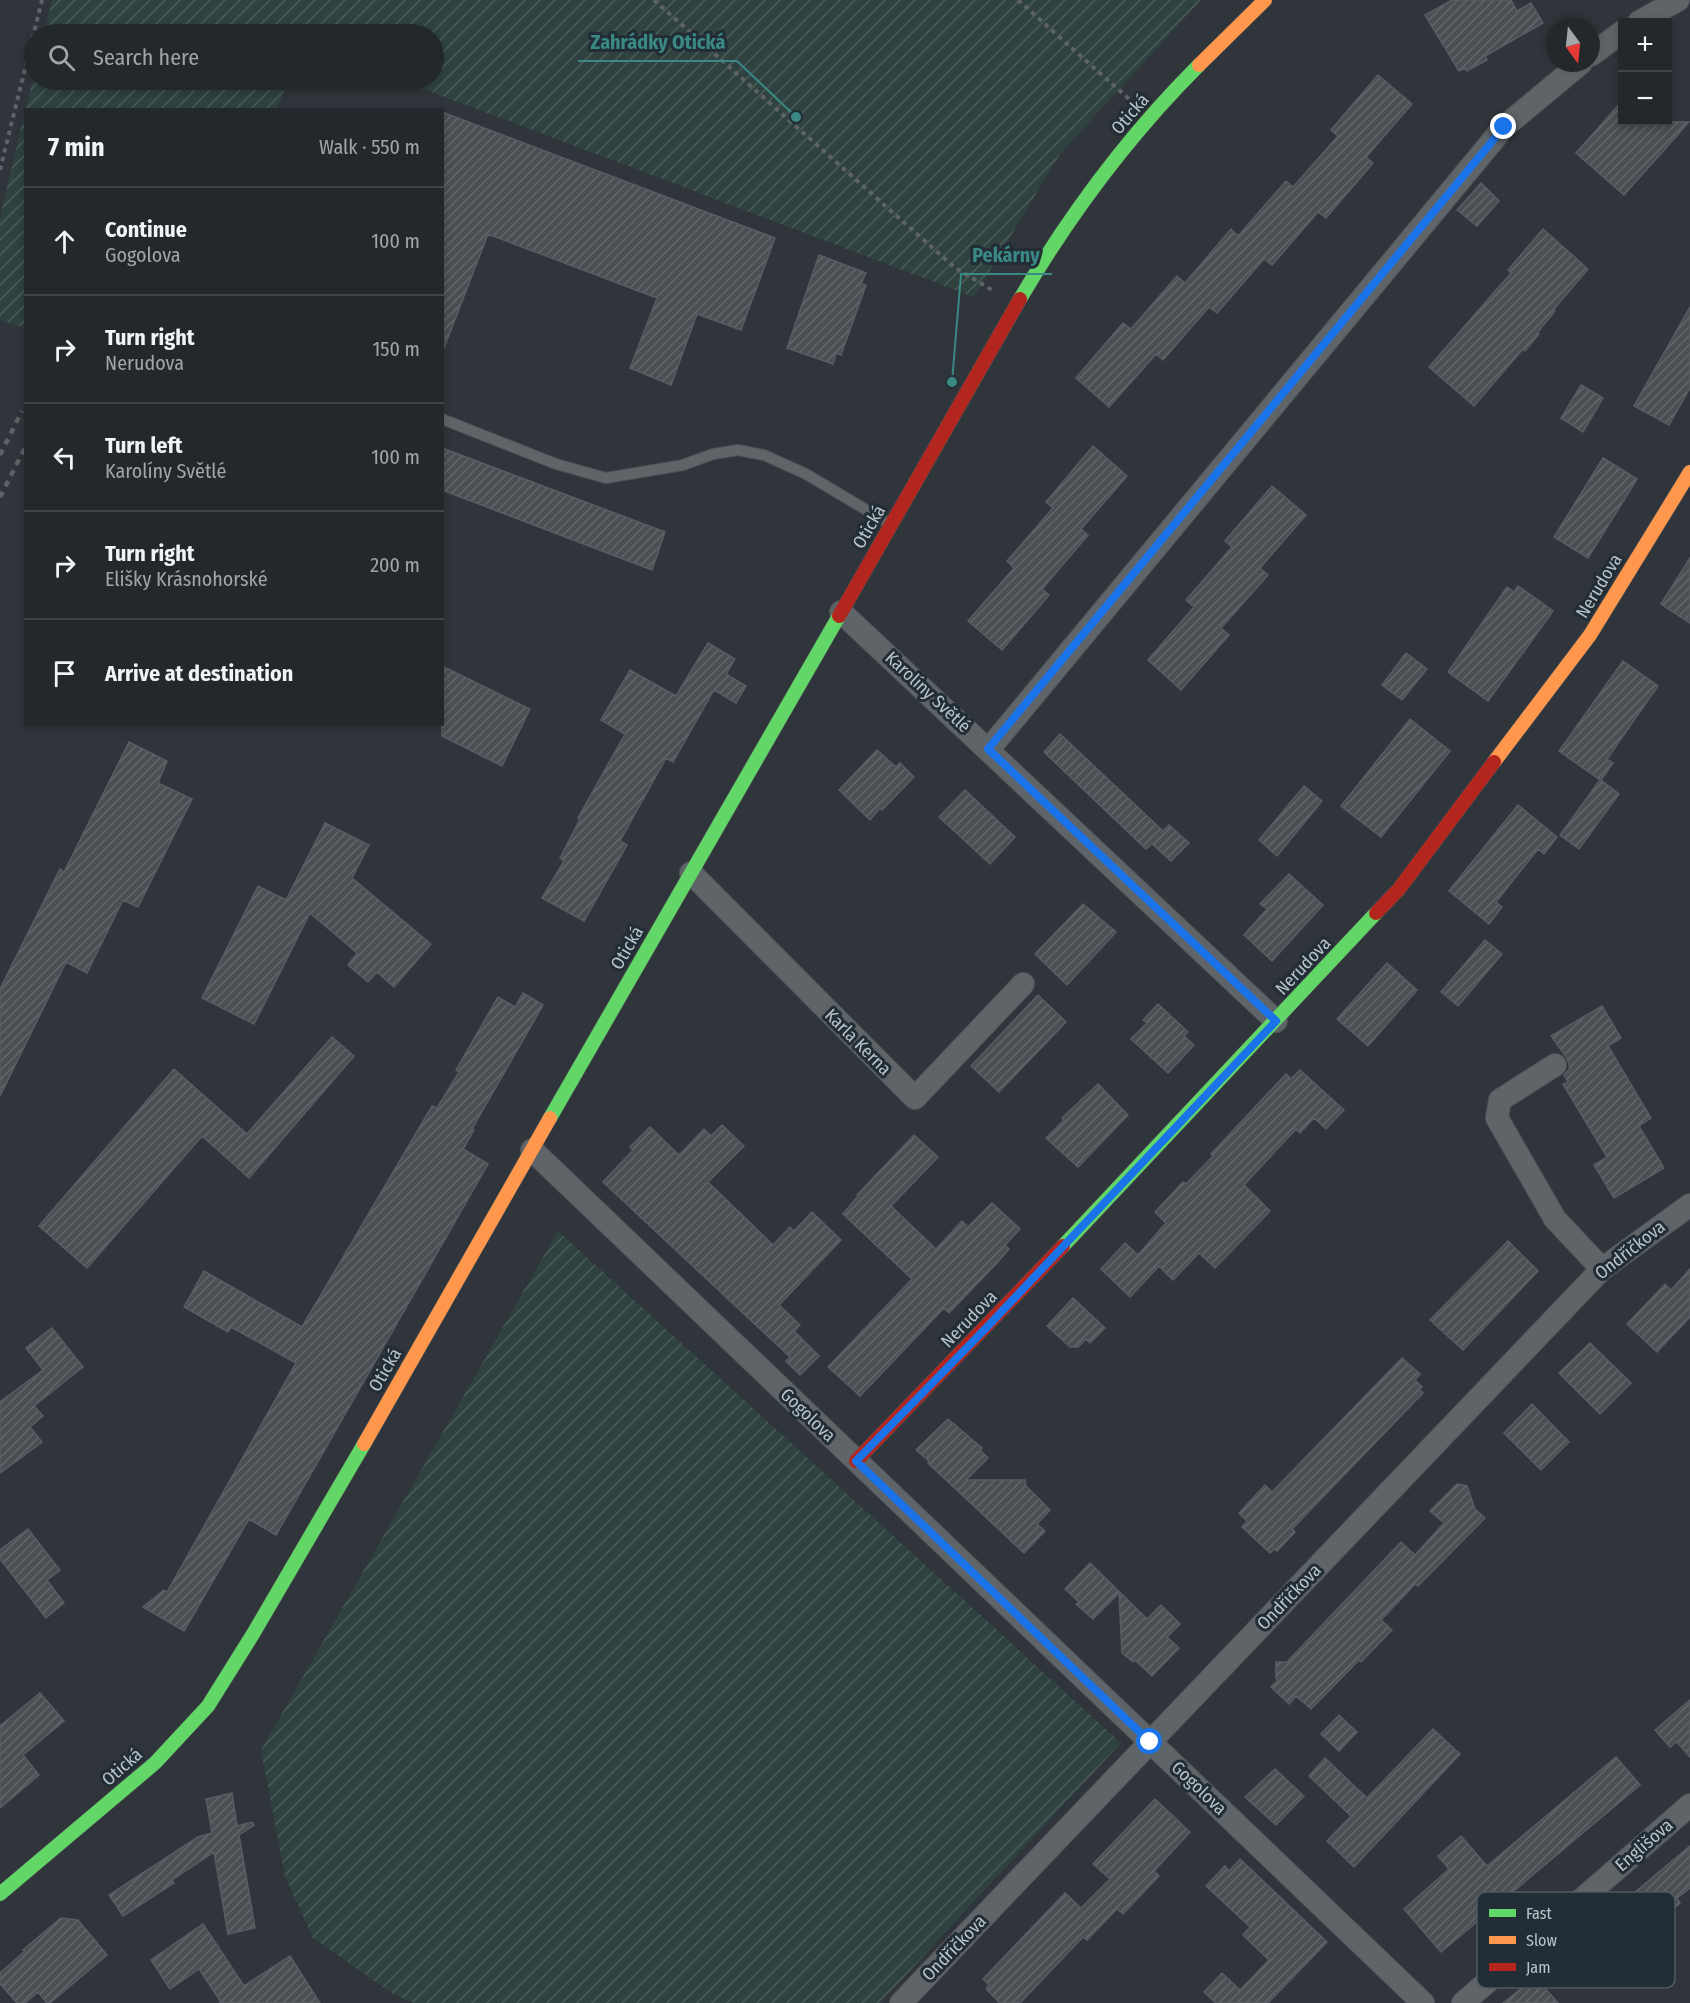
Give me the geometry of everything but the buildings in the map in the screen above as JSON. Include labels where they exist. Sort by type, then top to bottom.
[{"type":"street","name":"Otická","points":[[0,1894],[155,1763],[208,1706],[259,1624],[1016,304],[1075,214],[1149,117],[1200,63],[1265,0]]},
{"type":"street","points":[[1646,18],[1678,0]]},
{"type":"street","points":[[1600,48],[1618,35]]},
{"type":"street","points":[[988,749],[1504,127],[1570,72]]},
{"type":"street","name":"Nerudova","points":[[856,1461],[1004,1309],[1406,880],[1590,635],[1690,472]]},
{"type":"street","name":"Karolíny Světlé","points":[[841,612],[1276,1021]]},
{"type":"street","name":"Karla Kerna","points":[[691,873],[915,1098],[1023,984]]},
{"type":"street","points":[[1555,1065],[1500,1100],[1497,1118],[1555,1219],[1602,1269]]},
{"type":"street","name":"Gogolova","points":[[532,1150],[1423,2003]]},
{"type":"street","name":"Ondříčkova","points":[[901,2003],[1602,1269],[1690,1205]]},
{"type":"street","name":"Englišova","points":[[1590,1892],[1690,1805]]},
{"type":"street","name":"Englišova","points":[[1463,2003],[1480,1988]]},
{"type":"lane","points":[[444,420],[556,464],[606,478],[683,465],[713,454],[738,450],[764,455],[806,474],[891,525]]},
{"type":"path","points":[[36,24],[42,0]]},
{"type":"path","points":[[654,0],[954,267],[1016,304]]},
{"type":"path","points":[[1018,0],[1149,117]]},
{"type":"path","points":[[0,170],[24,73]]},
{"type":"green space","points":[[52,0],[1201,0],[1060,154],[974,297],[426,90],[444,90],[444,24],[46,24]]},
{"type":"green space","points":[[30,90],[284,90],[277,108],[26,108]]},
{"type":"green space","points":[[24,115],[24,327],[0,320],[0,218]]},
{"type":"green space","points":[[558,1231],[1121,1743],[880,2003],[414,2003],[393,1994],[313,1938],[285,1876],[261,1750]]},
{"type":"railway","points":[[0,455],[22,411]]},
{"type":"railway","points":[[0,497],[24,450]]},
{"type":"traffic: fast","points":[[1020,299],[1059,236],[1102,176],[1149,119],[1199,65]]},
{"type":"traffic: fast","points":[[550,1118],[839,616]]},
{"type":"traffic: fast","points":[[1063,1246],[1376,913]]},
{"type":"traffic: fast","points":[[0,1894],[155,1763],[208,1706],[253,1634],[364,1444]]},
{"type":"traffic: slow","points":[[1199,65],[1265,0]]},
{"type":"traffic: slow","points":[[1494,762],[1590,635],[1690,472]]},
{"type":"traffic: slow","points":[[364,1444],[550,1118]]},
{"type":"traffic: jam","points":[[839,616],[1020,299]]},
{"type":"traffic: jam","points":[[1376,913],[1399,889],[1494,762]]},
{"type":"traffic: jam","points":[[856,1461],[1063,1246]]},
{"type":"place","name":"Zahrádky Otická","points":[[796,117]]},
{"type":"place","name":"Pekárny","points":[[952,382]]},
{"type":"route","points":[[1150,1742],[856,1461],[989,1325],[1276,1021],[988,749],[1504,127]]}]
